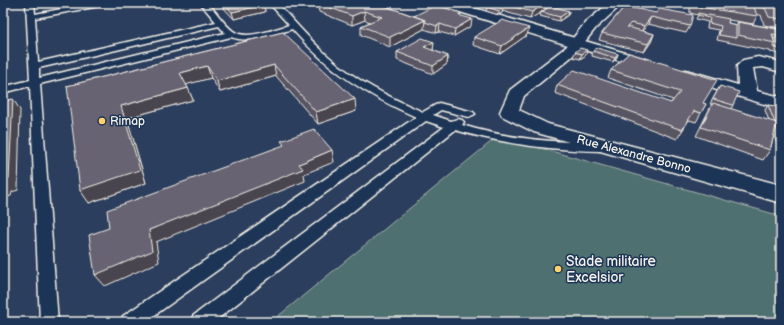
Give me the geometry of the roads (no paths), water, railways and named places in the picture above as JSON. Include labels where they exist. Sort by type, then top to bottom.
[{"type":"street","points":[[444,3],[781,103]]},
{"type":"street","points":[[575,43],[602,14],[618,3]]},
{"type":"street","name":"Rue Alexandre Bonno","points":[[575,43],[571,50],[516,94],[509,112],[540,128],[781,194]]},
{"type":"street","points":[[748,94],[746,65],[757,62],[781,67]]},
{"type":"lane","points":[[30,3],[49,322]]},
{"type":"lane","points":[[30,17],[105,3]]},
{"type":"lane","points":[[204,3],[231,34],[236,37],[246,38],[294,26]]},
{"type":"lane","points":[[273,3],[334,66],[374,92],[423,117],[453,126],[525,142],[609,147]]},
{"type":"lane","points":[[34,66],[220,22]]},
{"type":"lane","points":[[3,90],[231,34]]},
{"type":"lane","points":[[130,322],[438,106],[469,114],[200,322]]},
{"type":"place","name":"Rimap","points":[[102,121]]},
{"type":"place","name":"Stade militaire Excelsior","points":[[558,269]]}]
